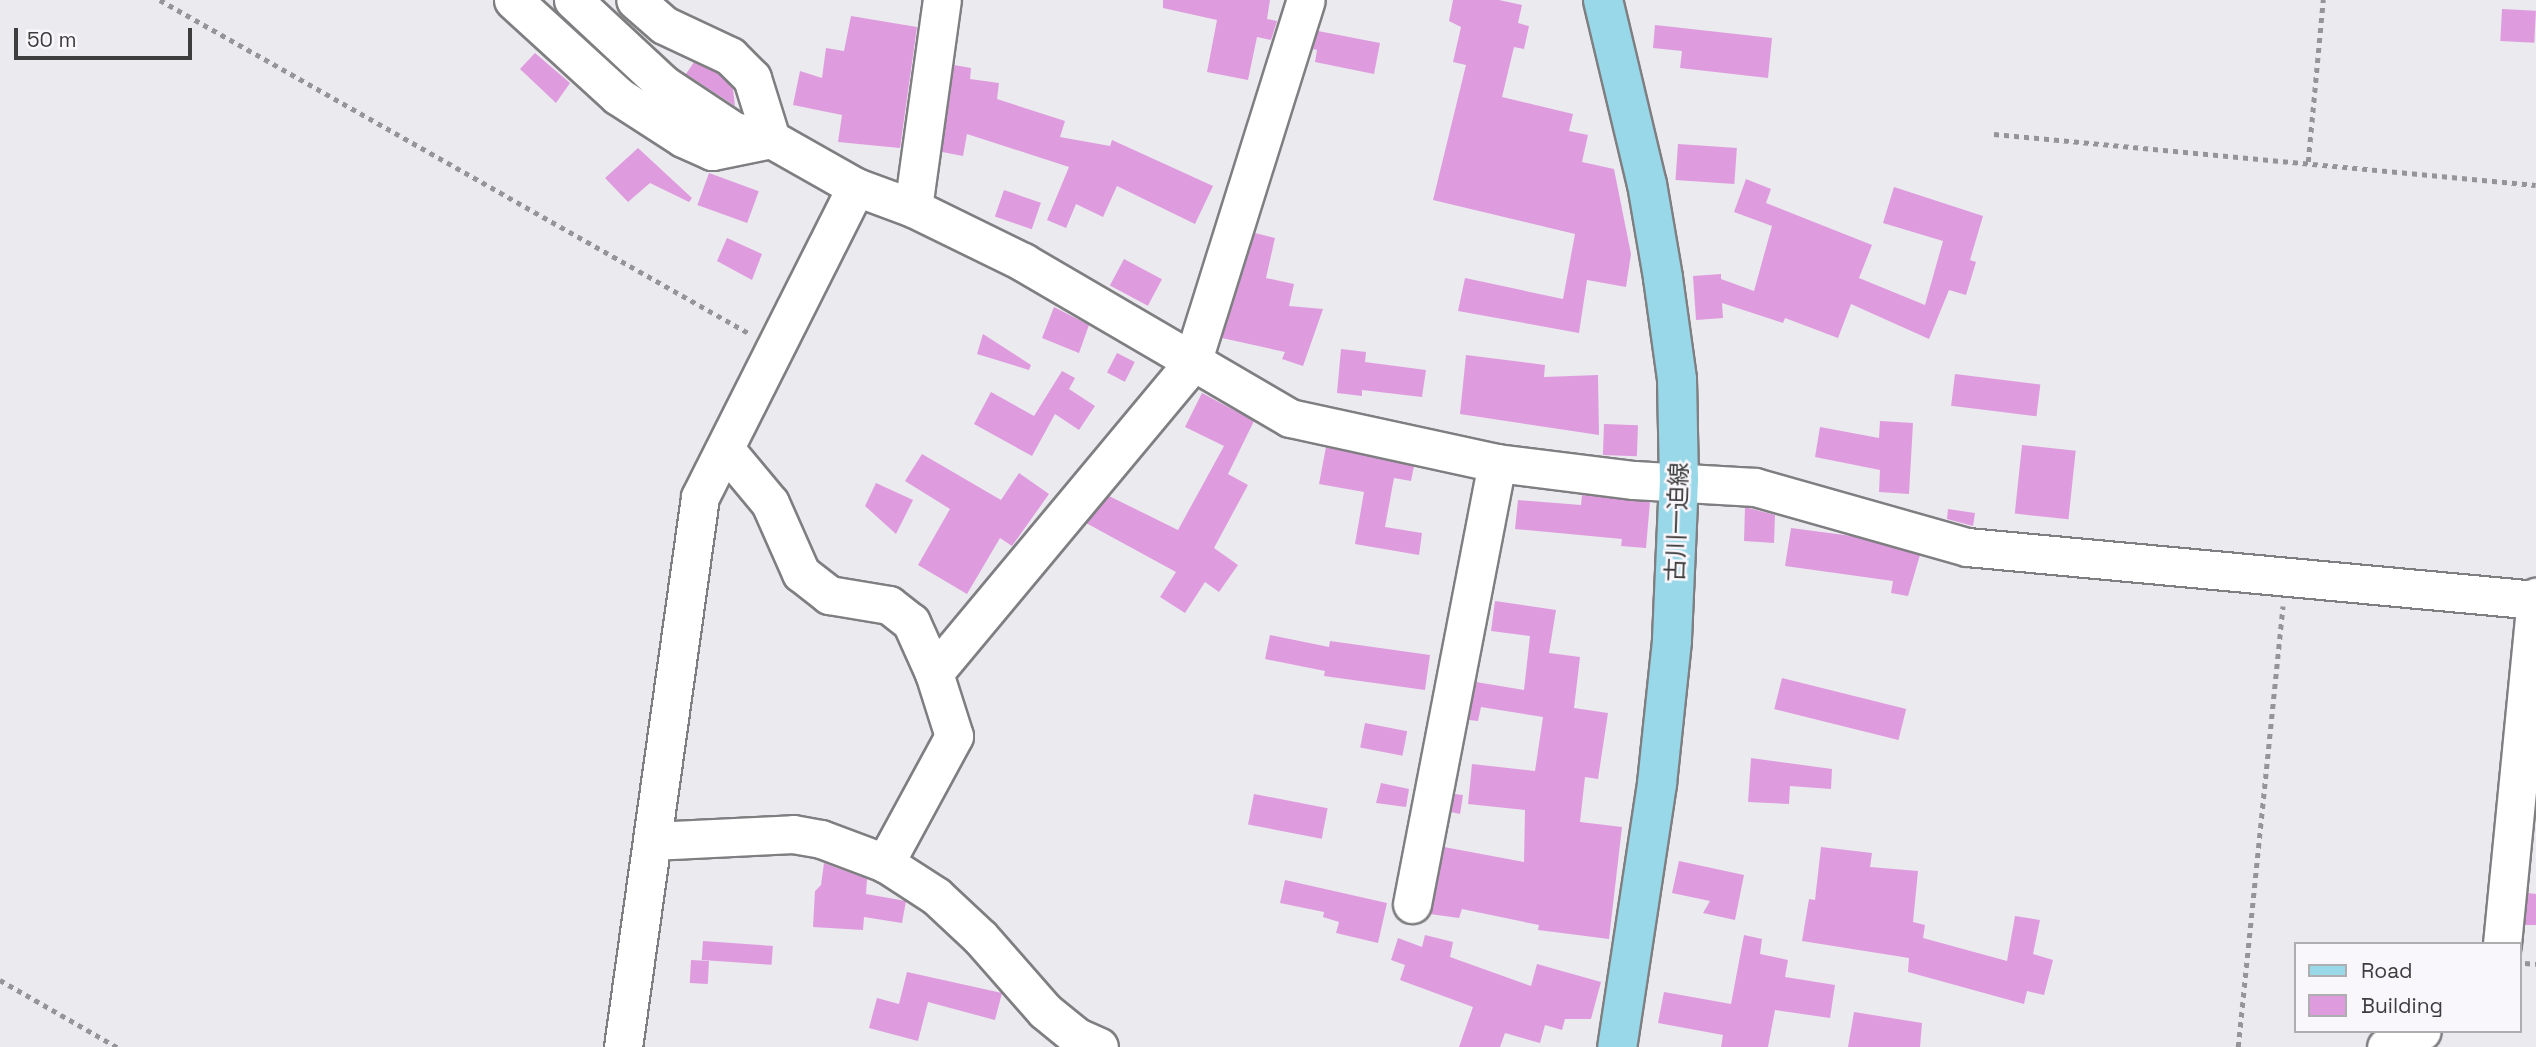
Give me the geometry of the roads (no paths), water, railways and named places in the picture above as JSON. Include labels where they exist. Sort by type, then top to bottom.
[{"type":"main road","name":"古川一迫線","points":[[1603,0],[1647,184],[1663,278],[1677,379],[1679,480],[1672,641],[1657,784],[1616,1047]]},
{"type":"street","points":[[513,0],[618,96],[683,138],[712,151],[771,139]]},
{"type":"street","points":[[573,0],[663,84],[734,131],[771,139],[856,187],[913,208],[1023,262],[1290,418],[1497,463],[1634,480],[1679,480],[1755,487],[1967,547],[2536,598],[2502,942]]},
{"type":"street","points":[[635,0],[664,24],[730,56],[752,78],[771,139]]},
{"type":"street","points":[[913,208],[942,0]]},
{"type":"street","points":[[934,673],[1192,363],[1306,0]]},
{"type":"street","points":[[623,1047],[700,497],[777,350],[856,187]]},
{"type":"street","points":[[725,449],[770,503],[801,573],[829,595],[889,605],[911,622],[934,673],[954,736],[885,863]]},
{"type":"street","points":[[1412,904],[1497,463]]},
{"type":"street","points":[[652,841],[793,834],[821,839],[885,863],[936,897],[980,937],[1045,1011],[1077,1037],[1099,1047]]},
{"type":"street","points":[[2386,1047],[2418,1033]]}]
